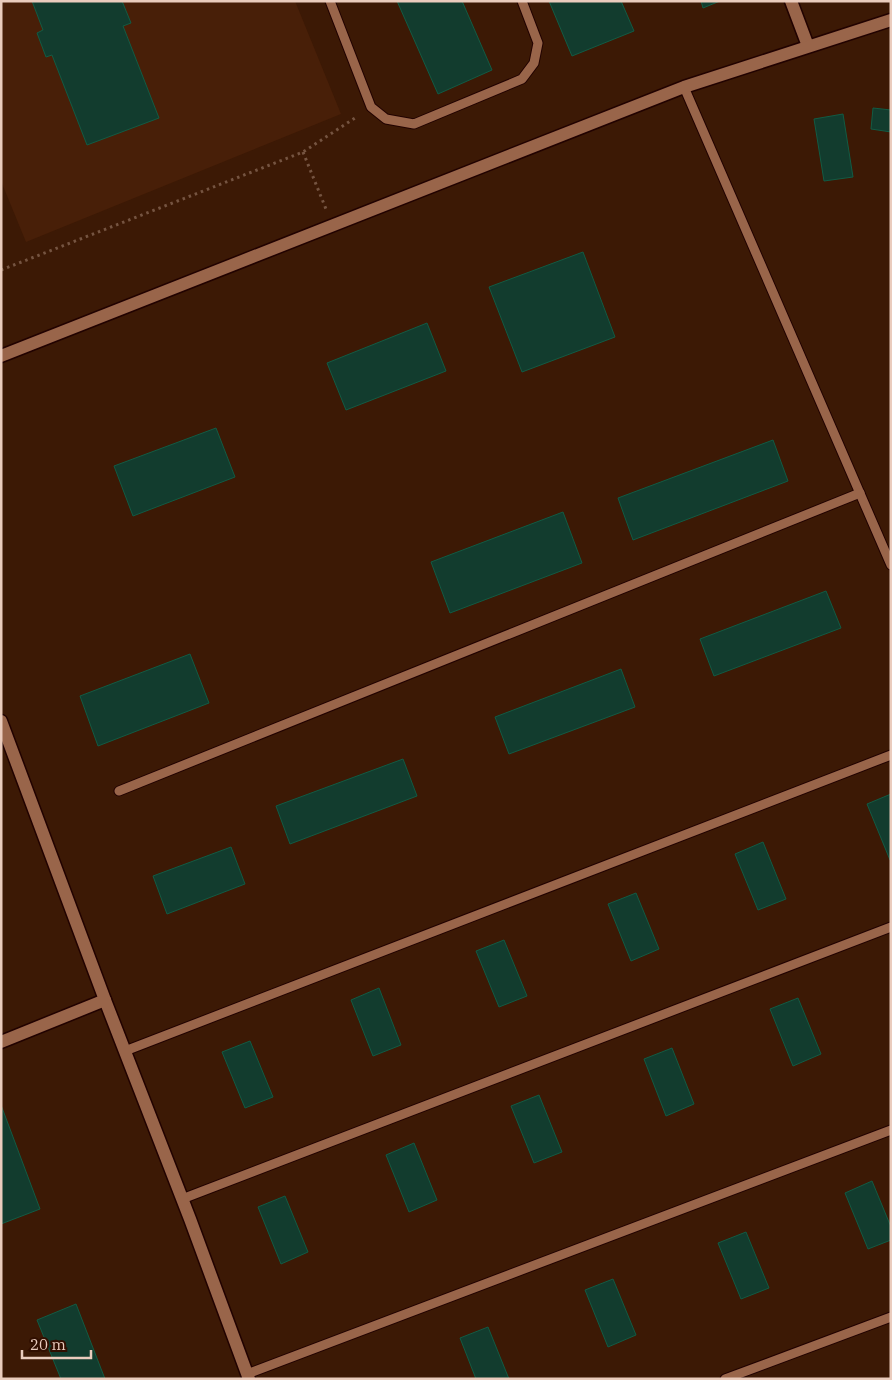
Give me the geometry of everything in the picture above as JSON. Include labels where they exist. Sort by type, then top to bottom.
[{"type":"street","points":[[791,1],[808,46]]},
{"type":"street","points":[[1,356],[684,86],[891,20]]},
{"type":"street","points":[[1,721],[248,1377]]},
{"type":"street","points":[[1,1042],[105,1000]]},
{"type":"lane","points":[[330,1],[371,107],[386,119],[414,124],[522,79],[534,63],[538,43],[522,1]]},
{"type":"lane","points":[[684,86],[890,562]]},
{"type":"lane","points":[[119,791],[860,493]]},
{"type":"lane","points":[[124,1051],[891,755]]},
{"type":"lane","points":[[182,1199],[891,927]]},
{"type":"lane","points":[[248,1377],[891,1130]]},
{"type":"lane","points":[[725,1379],[891,1317]]},
{"type":"path","points":[[1,270],[303,152],[371,107]]},
{"type":"path","points":[[303,152],[333,225]]},
{"type":"shaded area","points":[[1,1],[295,1],[341,114],[26,242],[1,181]]},
{"type":"building","points":[[32,1],[122,1],[131,23],[123,26],[159,118],[87,145],[52,55],[46,57],[37,33],[43,30]]},
{"type":"building","points":[[397,1],[462,1],[492,70],[438,94]]},
{"type":"building","points":[[549,1],[621,1],[634,31],[572,56]]},
{"type":"building","points":[[701,1],[720,1],[703,8]]},
{"type":"building","points":[[873,108],[891,110],[891,132],[871,129]]},
{"type":"building","points":[[843,114],[853,177],[824,181],[814,119]]},
{"type":"building","points":[[583,252],[615,337],[522,372],[489,287]]},
{"type":"building","points":[[427,323],[446,371],[346,410],[327,363]]},
{"type":"building","points":[[216,428],[235,477],[133,516],[114,466]]},
{"type":"building","points":[[773,440],[788,481],[633,540],[618,498]]},
{"type":"building","points":[[563,512],[582,563],[450,613],[431,562]]},
{"type":"building","points":[[826,591],[841,628],[714,676],[700,639]]},
{"type":"building","points":[[190,654],[209,703],[98,746],[80,696]]},
{"type":"building","points":[[621,669],[635,707],[509,754],[495,717]]},
{"type":"building","points":[[403,759],[417,796],[290,844],[276,806]]},
{"type":"building","points":[[891,794],[891,860],[890,860],[867,804]]},
{"type":"building","points":[[763,842],[786,899],[758,910],[735,854]]},
{"type":"building","points":[[231,847],[245,884],[167,914],[153,876]]},
{"type":"building","points":[[636,893],[659,949],[631,961],[608,904]]},
{"type":"building","points":[[504,940],[527,996],[499,1007],[476,951]]},
{"type":"building","points":[[379,988],[401,1045],[373,1056],[351,1000]]},
{"type":"building","points":[[798,998],[821,1054],[793,1066],[770,1009]]},
{"type":"building","points":[[250,1041],[273,1097],[245,1108],[222,1052]]},
{"type":"building","points":[[672,1048],[694,1104],[666,1116],[644,1059]]},
{"type":"building","points":[[539,1095],[562,1152],[534,1163],[511,1106]]},
{"type":"building","points":[[1,1105],[40,1209],[1,1224]]},
{"type":"building","points":[[414,1143],[437,1200],[409,1212],[386,1155]]},
{"type":"building","points":[[872,1181],[891,1227],[891,1240],[868,1249],[845,1193]]},
{"type":"building","points":[[285,1196],[308,1252],[281,1264],[258,1207]]},
{"type":"building","points":[[746,1232],[769,1288],[741,1299],[718,1243]]},
{"type":"building","points":[[613,1279],[636,1335],[608,1347],[585,1290]]},
{"type":"building","points":[[76,1304],[105,1379],[61,1379],[37,1320]]},
{"type":"building","points":[[488,1327],[509,1379],[476,1379],[460,1338]]}]
